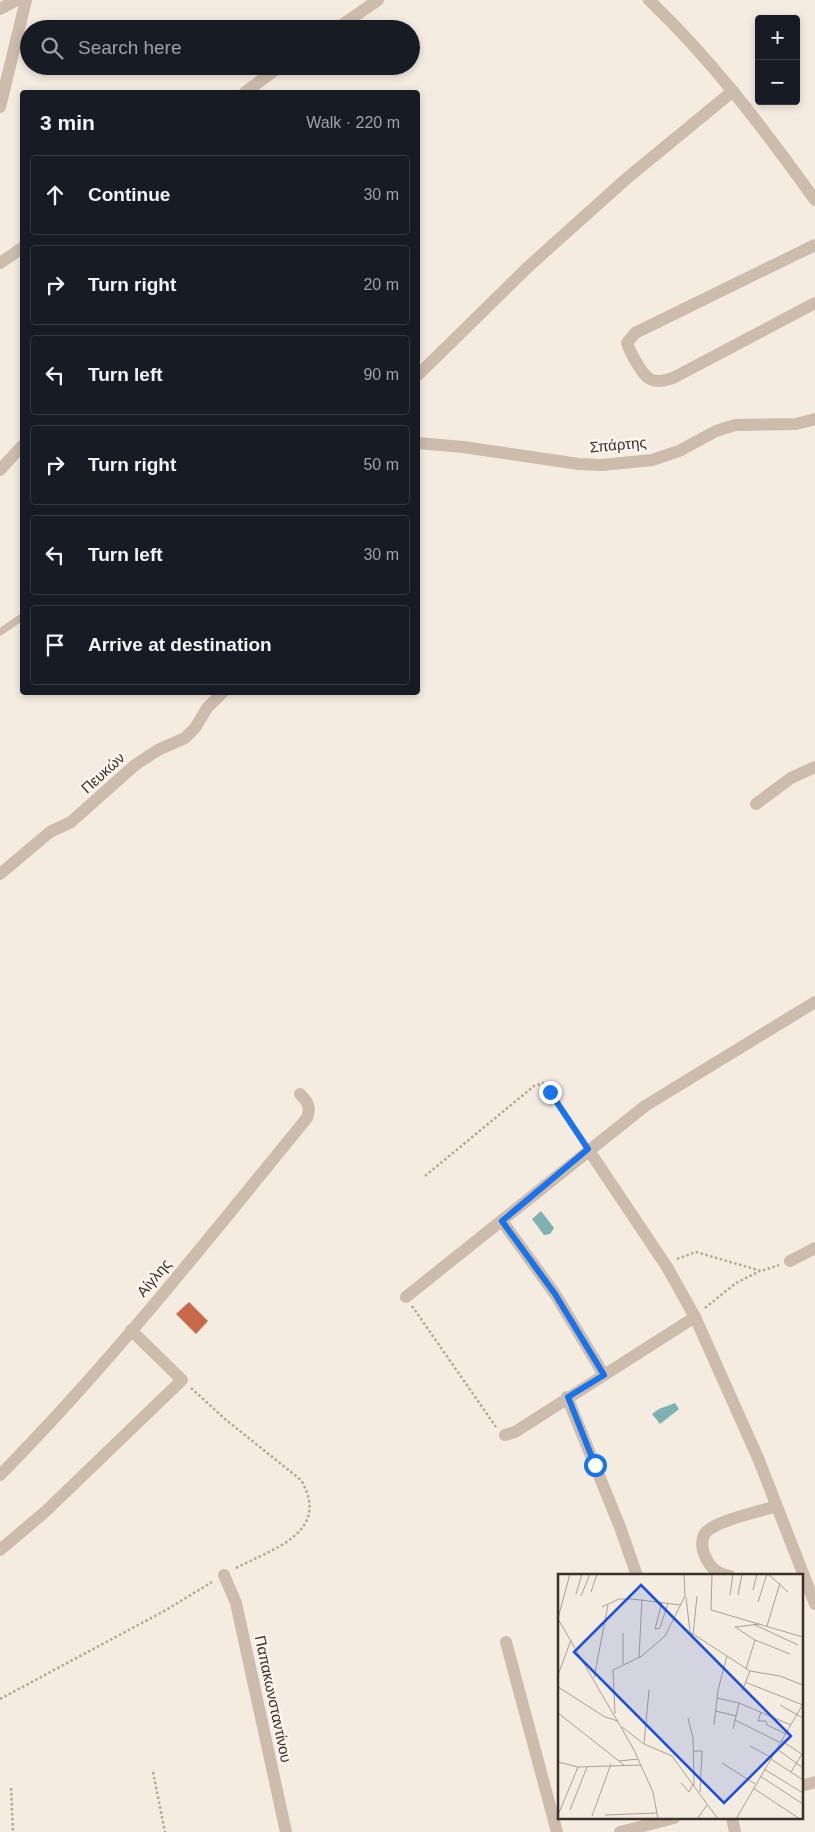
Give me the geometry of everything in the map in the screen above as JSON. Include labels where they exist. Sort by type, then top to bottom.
[{"type":"street","points":[[0,9],[17,0]]},
{"type":"street","points":[[21,20],[26,0]]},
{"type":"street","points":[[349,20],[378,0]]},
{"type":"street","points":[[649,0],[682,31],[733,91],[815,200]]},
{"type":"street","points":[[0,107],[20,25]]},
{"type":"street","points":[[247,90],[268,75]]},
{"type":"street","points":[[420,373],[528,267],[591,210],[733,91]]},
{"type":"street","points":[[815,245],[635,333],[627,343],[630,353],[650,379],[660,382],[673,378],[815,303]]},
{"type":"street","points":[[0,263],[20,249]]},
{"type":"street","name":"Σπάρτης","points":[[420,443],[463,447],[579,464],[602,465],[652,460],[679,451],[716,431],[735,425],[796,424],[815,419]]},
{"type":"street","points":[[0,470],[20,448]]},
{"type":"street","name":"Πευκών","points":[[0,874],[50,832],[71,822],[135,765],[158,750],[185,738],[195,728],[207,708],[220,695]]},
{"type":"street","points":[[756,804],[790,778],[815,767]]},
{"type":"street","points":[[406,1297],[502,1221],[588,1149],[645,1106],[815,1002]]},
{"type":"street","name":"Αίγλης","points":[[0,1475],[131,1330],[307,1118],[310,1110],[308,1102],[300,1094]]},
{"type":"street","points":[[588,1149],[667,1268],[695,1317],[758,1458],[815,1604]]},
{"type":"street","points":[[502,1221],[555,1294],[604,1375]]},
{"type":"street","points":[[790,1261],[815,1248]]},
{"type":"street","points":[[505,1434],[515,1432],[695,1317]]},
{"type":"street","points":[[0,1550],[46,1511],[182,1380],[131,1330]]},
{"type":"street","points":[[568,1397],[636,1574]]},
{"type":"street","points":[[725,1574],[712,1569],[705,1557],[702,1541],[705,1533],[715,1526],[776,1506]]},
{"type":"street","name":"Παπακωνσταντίνου","points":[[224,1575],[236,1602],[286,1832]]},
{"type":"street","points":[[506,1642],[557,1832]]},
{"type":"street","points":[[802,1786],[815,1782]]},
{"type":"street","points":[[620,1832],[644,1829],[669,1820]]},
{"type":"lane","points":[[0,632],[20,618]]},
{"type":"path","points":[[425,1176],[534,1086],[543,1083],[588,1149]]},
{"type":"path","points":[[667,1268],[680,1256],[696,1252],[761,1270]]},
{"type":"path","points":[[695,1317],[717,1296],[761,1270],[790,1261]]},
{"type":"path","points":[[406,1297],[498,1429],[505,1434]]},
{"type":"path","points":[[0,1699],[166,1610],[224,1575],[301,1533],[308,1521],[309,1494],[302,1480],[225,1419],[182,1380]]},
{"type":"path","points":[[153,1772],[165,1832]]},
{"type":"path","points":[[11,1788],[13,1832]]},
{"type":"water","points":[[541,1211],[554,1228],[550,1234],[544,1235],[532,1219]]},
{"type":"water","points":[[675,1403],[679,1409],[660,1424],[652,1414]]},
{"type":"building","points":[[189,1302],[208,1321],[196,1334],[176,1314]]},
{"type":"route","points":[[550,1092],[588,1149],[502,1221],[555,1294],[604,1375],[568,1397],[595,1465]]}]
